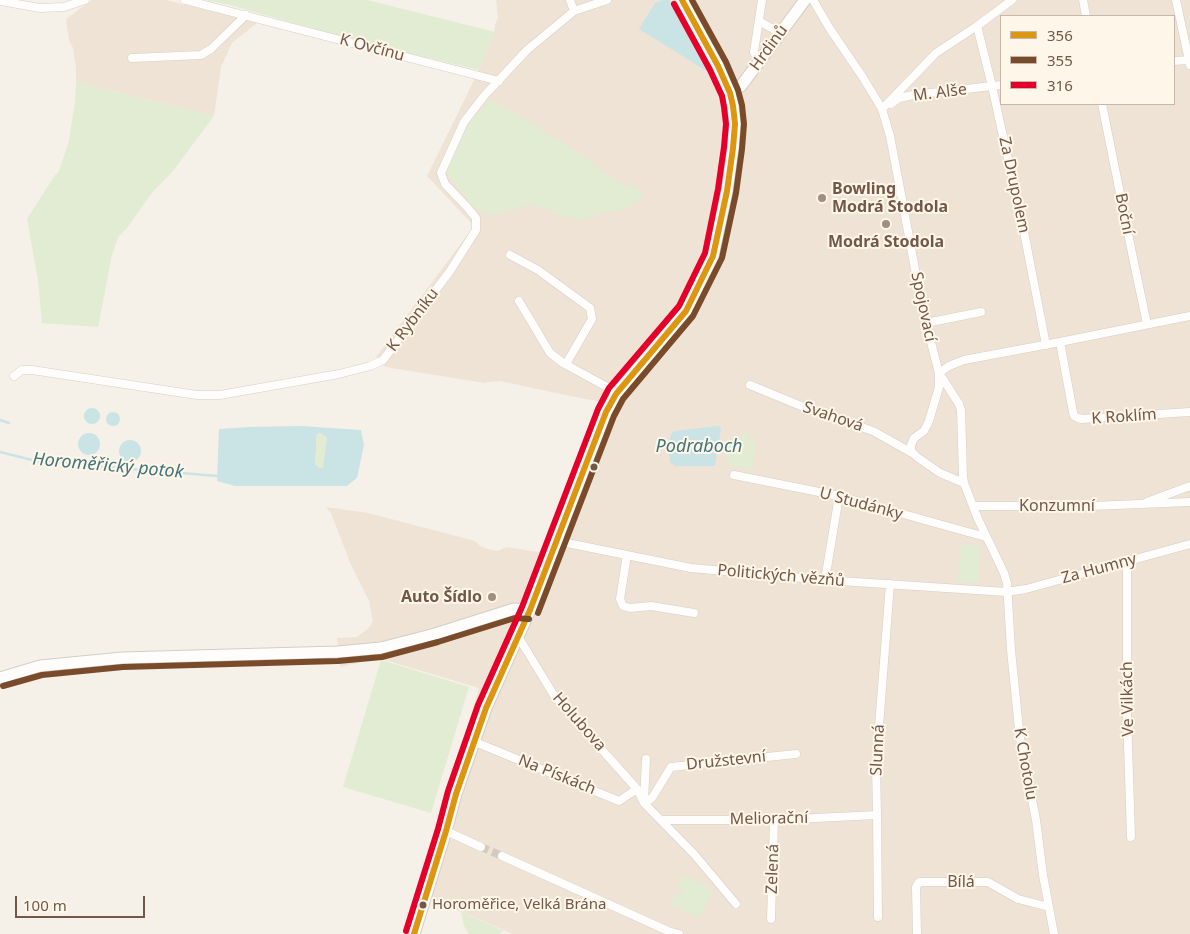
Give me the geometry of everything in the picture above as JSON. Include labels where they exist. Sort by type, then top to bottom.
[{"type":"main road","points":[[414,934],[456,794],[486,708],[530,610],[606,412],[616,394],[686,311],[713,256],[727,191],[735,124],[730,93],[718,66],[682,0]]},
{"type":"main road","name":"Hrdinů","points":[[730,93],[741,86],[805,0]]},
{"type":"main road","points":[[0,678],[40,666],[122,658],[338,652],[381,648],[449,630],[514,609],[530,610]]},
{"type":"street","points":[[0,1],[40,8],[64,7],[85,0]]},
{"type":"street","name":"K Ovčínu","points":[[185,0],[499,81]]},
{"type":"street","points":[[570,0],[574,11]]},
{"type":"street","name":"K Rybníku","points":[[14,376],[22,370],[32,370],[197,395],[220,395],[339,374],[370,366],[383,360],[450,271],[476,230],[476,218],[445,184],[441,173],[464,122],[484,96],[527,50],[574,11],[607,0]]},
{"type":"street","points":[[759,62],[754,52],[762,0]]},
{"type":"street","name":"Spojovací","points":[[813,0],[830,30],[882,109],[890,136],[902,194],[920,296],[939,373],[961,410],[964,483],[986,537],[1004,573],[1007,583],[1006,592]]},
{"type":"street","points":[[882,109],[936,53],[1012,0]]},
{"type":"street","points":[[1083,0],[1086,15]]},
{"type":"street","points":[[1175,61],[1190,62],[1176,0]]},
{"type":"street","points":[[132,58],[201,55],[211,49],[246,15]]},
{"type":"street","points":[[759,21],[780,33]]},
{"type":"street","name":"Za Drupolem","points":[[977,26],[1025,237],[1046,345]]},
{"type":"street","name":"M. Alše","points":[[882,109],[899,98],[1000,85]]},
{"type":"street","name":"Boční","points":[[1102,105],[1148,324]]},
{"type":"street","points":[[510,255],[538,270],[590,308],[592,319],[566,364]]},
{"type":"street","points":[[519,301],[550,353],[616,394]]},
{"type":"street","points":[[926,323],[981,312]]},
{"type":"street","points":[[914,454],[911,451],[911,445],[914,438],[924,431],[929,421],[939,387],[939,373],[949,366],[964,360],[1190,316]]},
{"type":"street","name":"K Roklím","points":[[1060,342],[1074,416],[1082,419],[1190,412]]},
{"type":"street","name":"Svahová","points":[[750,385],[806,408],[873,431],[914,454],[940,473],[964,483]]},
{"type":"street","name":"U Studánky","points":[[734,474],[839,496],[986,537]]},
{"type":"street","name":"Konzumní","points":[[1141,504],[1190,486]]},
{"type":"street","points":[[825,580],[839,496]]},
{"type":"street","name":"Konzumní","points":[[974,506],[1091,506],[1190,502]]},
{"type":"street","name":"Politických vězňů","points":[[557,541],[691,568],[825,580],[1006,592]]},
{"type":"street","name":"Za Humny","points":[[1006,592],[1026,589],[1190,544]]},
{"type":"street","points":[[627,555],[620,599],[623,606],[630,608],[651,606],[694,613]]},
{"type":"street","name":"Ve Vilkách","points":[[1127,561],[1127,714],[1131,837]]},
{"type":"street","name":"Slunná","points":[[878,917],[876,765],[890,584]]},
{"type":"street","name":"K Chotolu","points":[[1006,592],[1020,739],[1036,820],[1043,875],[1054,934]]},
{"type":"street","name":"Holubova","points":[[518,638],[555,697],[637,789],[644,803],[699,860],[736,904]]},
{"type":"street","name":"Na Pískách","points":[[474,742],[619,801],[637,789]]},
{"type":"street","name":"Družstevní","points":[[644,803],[652,798],[671,766],[796,754]]},
{"type":"street","points":[[644,803],[646,759]]},
{"type":"street","name":"Meliorační","points":[[661,820],[774,820],[877,815]]},
{"type":"street","name":"Zelená","points":[[771,919],[774,820]]},
{"type":"street","points":[[446,831],[481,847]]},
{"type":"street","points":[[502,856],[668,931],[679,934]]},
{"type":"street","name":"Bílá","points":[[917,934],[916,887],[919,882],[988,882],[1018,899],[1050,907]]},
{"type":"shaded area","points":[[92,0],[166,0],[257,23],[232,43],[221,67],[214,116],[76,82],[73,48],[69,40],[66,19]]},
{"type":"shaded area","points":[[496,0],[1190,0],[1190,934],[513,934],[417,893],[479,688],[378,658],[340,667],[337,638],[357,637],[369,628],[373,621],[369,601],[351,565],[331,513],[326,507],[368,513],[475,541],[480,546],[491,550],[498,551],[506,547],[544,553],[603,402],[500,381],[485,383],[385,367],[376,357],[474,226],[427,176],[479,70],[498,18]]},
{"type":"green space","points":[[205,0],[367,0],[495,32],[479,70],[361,42],[230,5]]},
{"type":"green space","points":[[76,82],[214,116],[173,171],[151,194],[127,228],[118,237],[112,255],[98,327],[42,323],[38,280],[27,219],[58,173],[69,140]]},
{"type":"green space","points":[[490,99],[595,163],[593,165],[627,187],[630,184],[643,192],[637,202],[623,210],[605,212],[580,220],[557,214],[532,204],[493,215],[474,208],[446,173],[468,124]]},
{"type":"green space","points":[[321,433],[327,438],[324,468],[316,465],[315,460],[316,438],[317,434]]},
{"type":"green space","points":[[746,433],[756,445],[752,470],[727,464],[729,442]]},
{"type":"green space","points":[[961,544],[980,546],[978,583],[958,581]]},
{"type":"green space","points":[[381,660],[469,687],[431,813],[343,787]]},
{"type":"green space","points":[[682,875],[713,890],[700,918],[670,904],[676,892],[681,895],[683,891],[677,888]]},
{"type":"green space","points":[[461,912],[504,931],[499,934],[469,934],[464,926]]},
{"type":"water","points":[[669,0],[706,70],[639,29],[655,3]]},
{"type":"water","points":[[92,408],[98,410],[100,416],[98,422],[92,424],[86,422],[84,416],[86,410]]},
{"type":"water","points":[[110,412],[116,412],[120,419],[116,426],[110,426],[106,422],[106,416]]},
{"type":"water","points":[[301,426],[361,430],[364,445],[357,478],[347,486],[235,486],[217,481],[219,429]],"holes":[[[321,433],[327,438],[323,468],[320,468],[316,465],[315,460],[317,434]]]},
{"type":"water","name":"Podraboch","points":[[719,426],[721,429],[714,466],[675,466],[670,462],[669,450],[672,433],[675,431]]},
{"type":"water","points":[[89,433],[97,436],[100,444],[97,452],[89,455],[81,452],[78,444],[81,436]]},
{"type":"water","points":[[130,440],[138,443],[141,451],[138,459],[130,462],[122,459],[119,451],[122,443]]},
{"type":"waterway","points":[[0,420],[9,423]]},
{"type":"waterway","name":"Horoměřický potok","points":[[0,452],[36,461],[217,476]]},
{"type":"tunnel","points":[[481,847],[502,856]]},
{"type":"transit line","name":"356","points":[[414,934],[456,794],[486,708],[530,610],[606,412],[616,394],[686,311],[713,256],[727,191],[733,148],[735,124],[733,106],[730,93],[718,66],[682,0]]},
{"type":"transit line","name":"355","points":[[538,613],[614,416],[623,399],[693,316],[722,258],[736,193],[742,149],[744,124],[742,105],[726,62],[692,0]]},
{"type":"transit line","name":"316","points":[[406,931],[448,791],[478,705],[522,607],[598,409],[609,388],[679,306],[705,253],[718,189],[724,147],[726,124],[724,107],[722,96],[710,70],[674,4]]},
{"type":"transit line","name":"355","points":[[3,686],[42,675],[123,667],[338,661],[382,657],[515,618],[529,619]]},
{"type":"place","name":"Bowling Modrá Stodola","points":[[822,198]]},
{"type":"place","name":"Modrá Stodola","points":[[886,224]]},
{"type":"place","name":"Auto Šídlo","points":[[492,597]]},
{"type":"place","name":"Horoměřice, Velká Brána","points":[[423,905]]}]
